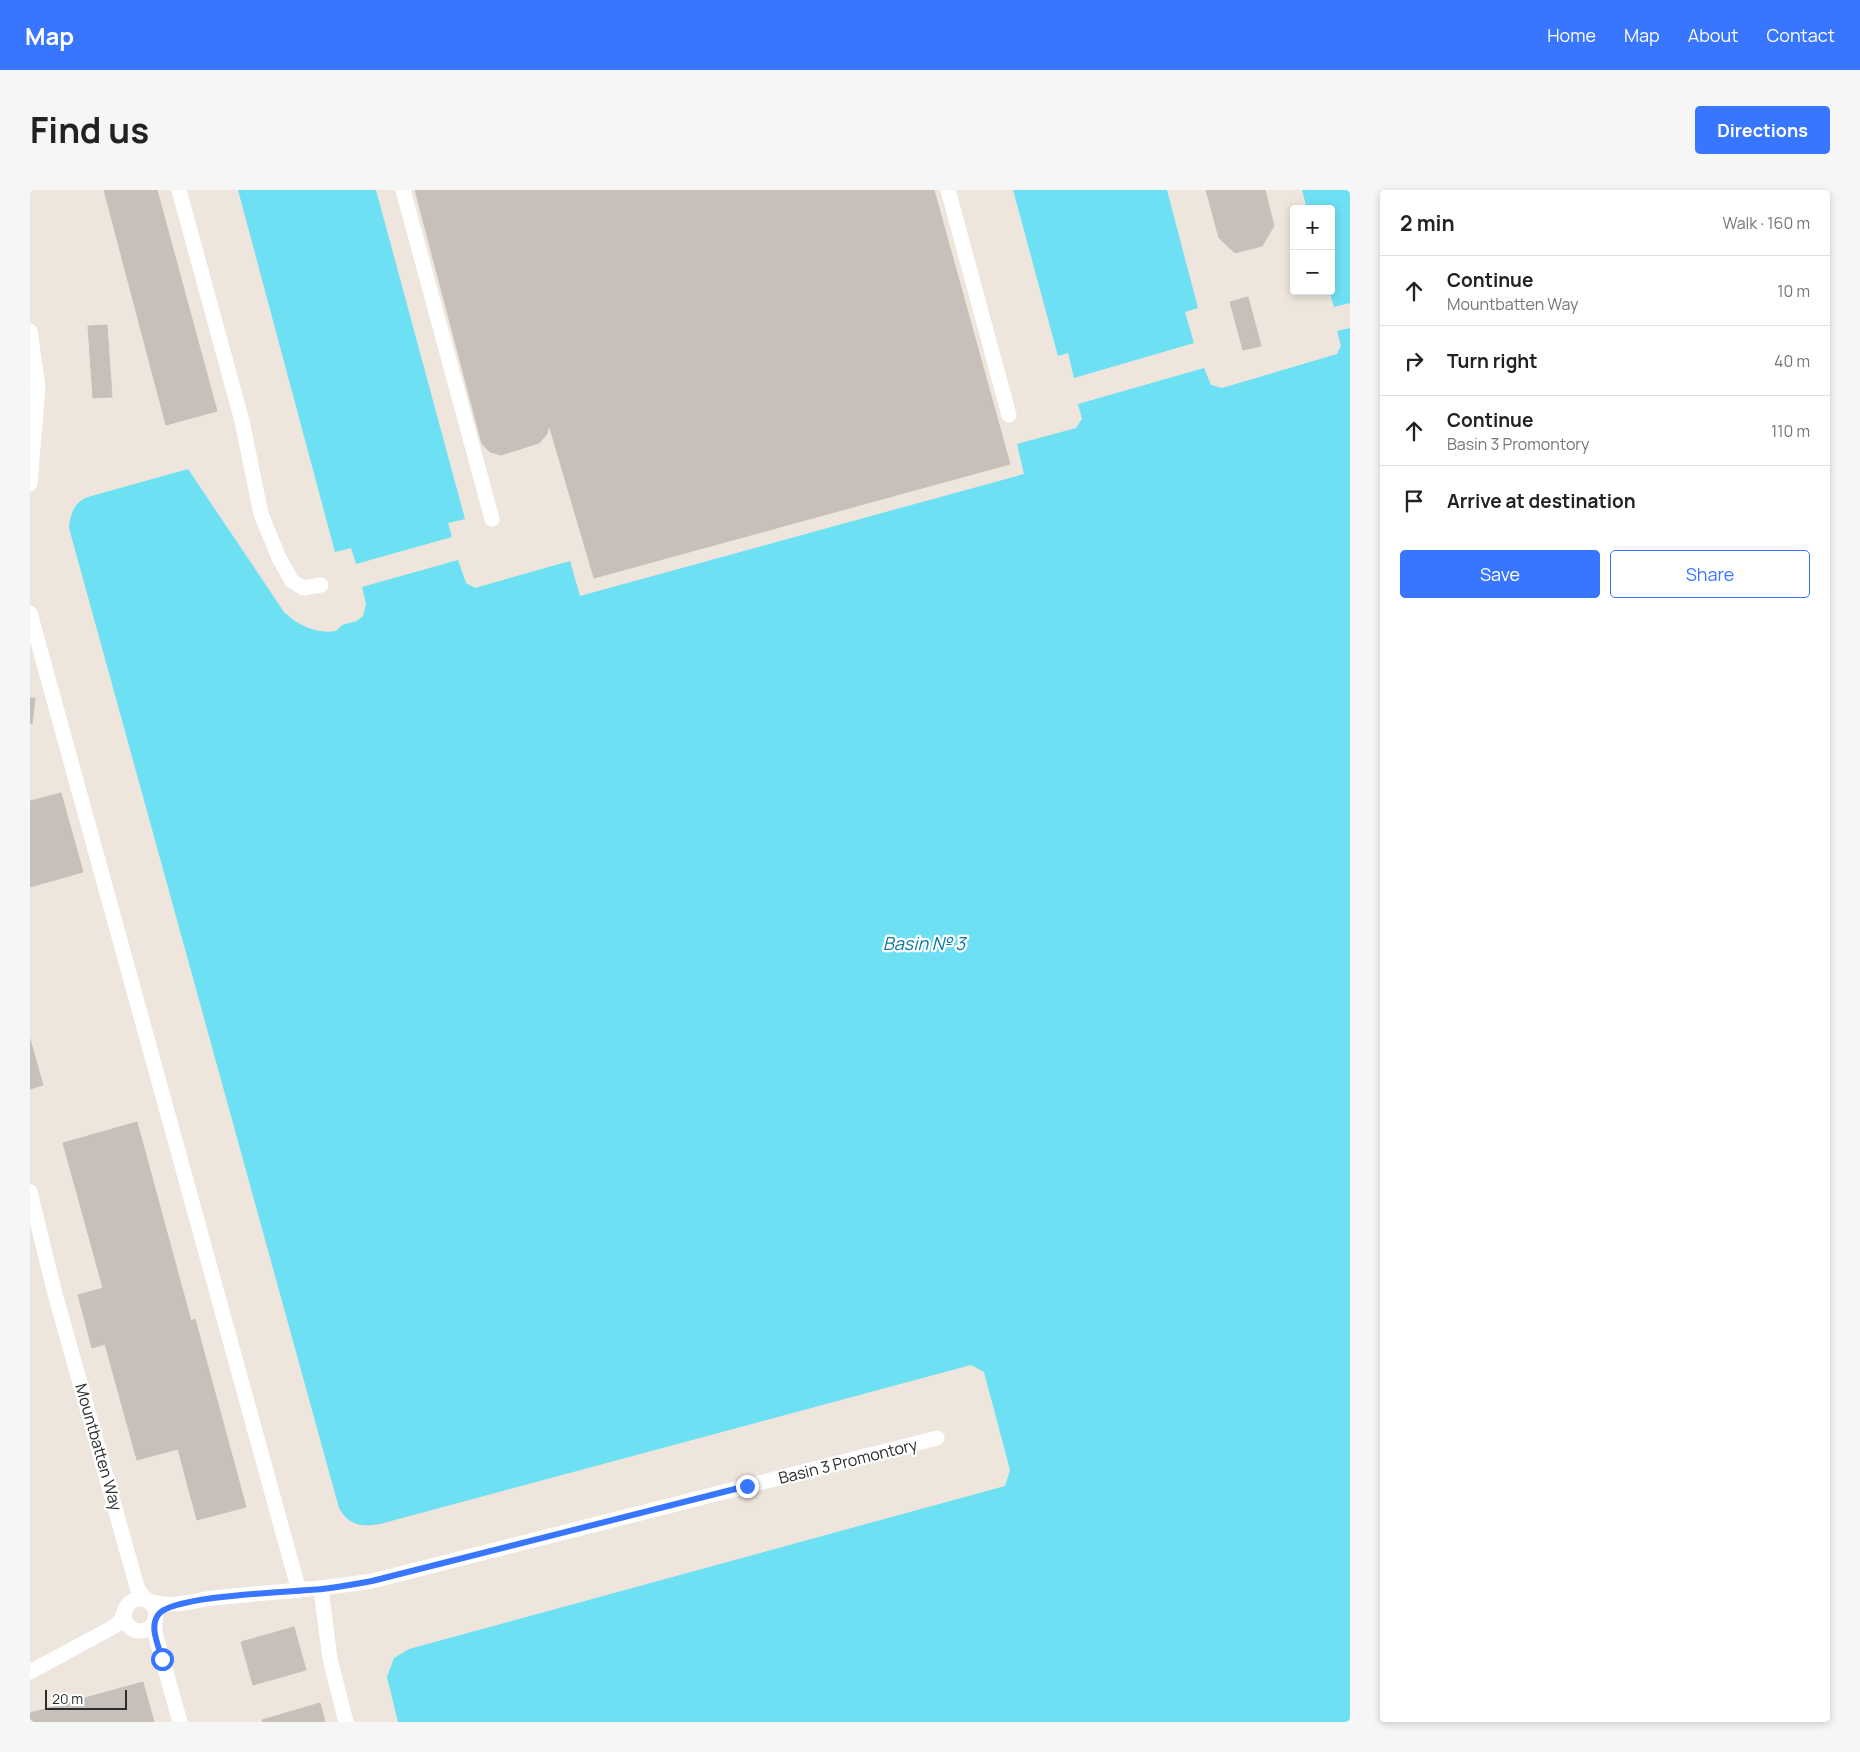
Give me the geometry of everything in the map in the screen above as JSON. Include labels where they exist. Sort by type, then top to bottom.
[{"type":"lane","points":[[179,190],[242,422],[262,514],[279,558],[292,581],[303,588],[320,585]]},
{"type":"lane","points":[[403,190],[492,519]]},
{"type":"lane","points":[[948,190],[1009,414]]},
{"type":"lane","points":[[30,331],[38,387],[30,484]]},
{"type":"lane","points":[[30,613],[299,1591]]},
{"type":"lane","name":"Mountbatten Way","points":[[30,1192],[54,1290],[133,1571],[139,1591],[149,1601]]},
{"type":"lane","name":"Mountbatten Way","points":[[30,1220],[54,1290]]},
{"type":"lane","name":"Basin 3 Promontory","points":[[193,1601],[322,1589],[386,1578],[937,1438]]},
{"type":"lane","points":[[30,1672],[118,1623],[135,1594],[133,1571]]},
{"type":"lane","points":[[322,1589],[330,1658],[346,1722]]},
{"type":"lane","points":[[127,1606],[137,1599],[169,1604],[193,1601]]},
{"type":"lane","points":[[149,1601],[155,1608],[155,1621],[162,1659],[180,1722]]},
{"type":"lane","points":[[84,1643],[114,1630],[147,1629],[164,1610],[193,1601]]},
{"type":"lane","points":[[127,1606],[126,1621],[138,1630],[151,1634],[162,1659]]},
{"type":"water","points":[[238,190],[376,190],[465,519],[448,523],[452,537],[356,564],[351,548],[335,552]]},
{"type":"water","points":[[1013,190],[1167,190],[1198,308],[1185,312],[1194,343],[1074,378],[1068,353],[1058,356]]},
{"type":"water","points":[[1302,190],[1350,190],[1350,303],[1334,307],[1330,295],[1335,295],[1335,205],[1306,205]]},
{"type":"water","name":"Basin № 3","points":[[1350,328],[1350,1722],[398,1722],[387,1677],[394,1658],[409,1649],[1005,1486],[1010,1470],[984,1372],[971,1365],[380,1524],[361,1525],[347,1519],[339,1508],[69,528],[70,518],[76,506],[88,497],[188,469],[284,612],[308,628],[329,632],[336,631],[342,625],[357,621],[363,616],[366,604],[362,587],[458,560],[466,583],[475,588],[570,561],[580,596],[1024,474],[1017,444],[1076,428],[1082,419],[1078,404],[1204,368],[1211,385],[1222,388],[1337,354],[1341,346],[1337,331]]},
{"type":"building","points":[[104,190],[157,190],[217,411],[166,425]]},
{"type":"building","points":[[415,190],[934,190],[1010,464],[594,578],[549,425],[547,434],[539,443],[501,455],[490,452],[482,444]]},
{"type":"building","points":[[1206,190],[1265,190],[1274,226],[1262,246],[1235,253],[1219,238]]},
{"type":"building","points":[[1248,297],[1261,346],[1243,350],[1230,302]]},
{"type":"building","points":[[107,325],[112,397],[93,398],[88,326]]},
{"type":"building","points":[[30,698],[35,698],[32,724],[30,723]]},
{"type":"building","points":[[61,793],[83,872],[30,887],[30,801]]},
{"type":"building","points":[[30,1039],[43,1085],[30,1089]]},
{"type":"building","points":[[137,1122],[191,1321],[195,1319],[246,1507],[197,1520],[178,1449],[137,1460],[105,1344],[92,1348],[78,1295],[103,1288],[63,1143]]},
{"type":"building","points":[[294,1627],[306,1670],[253,1685],[241,1642]]},
{"type":"building","points":[[143,1682],[154,1722],[30,1722],[30,1713]]},
{"type":"building","points":[[320,1703],[325,1722],[263,1722],[262,1720]]},
{"type":"route","points":[[162,1659],[154,1626],[157,1616],[170,1607],[214,1598],[322,1589],[372,1581],[747,1486]]}]
